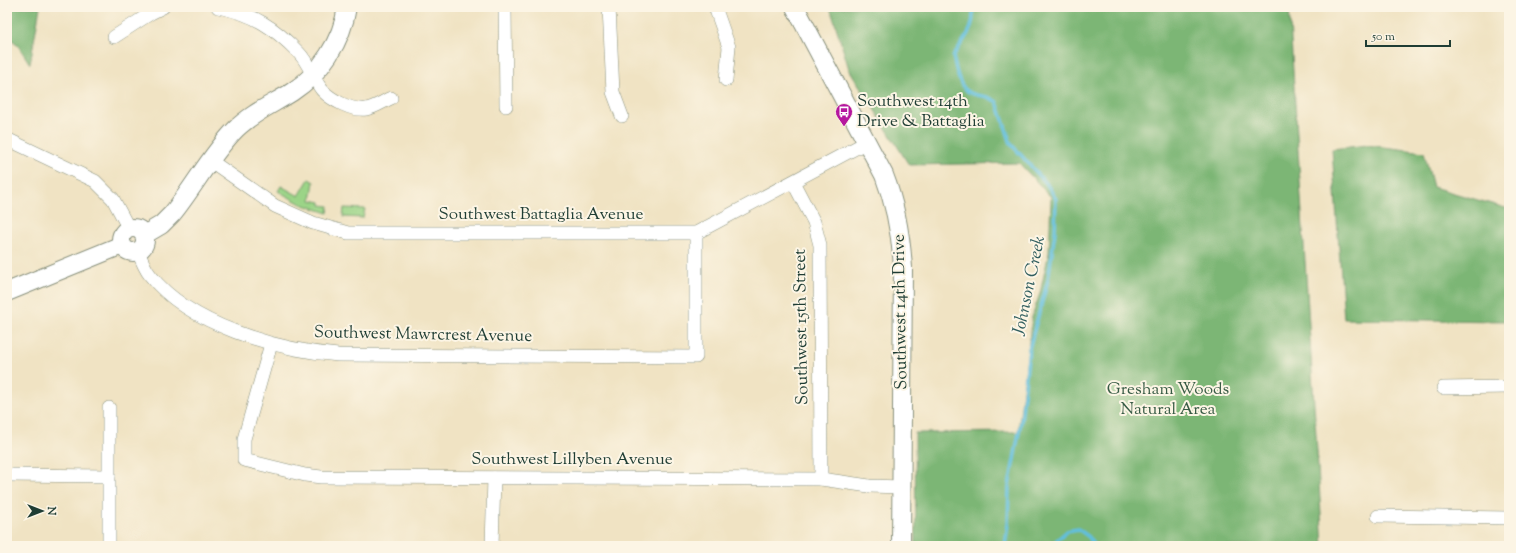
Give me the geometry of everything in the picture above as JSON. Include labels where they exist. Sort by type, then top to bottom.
[{"type":"street","points":[[114,37],[163,7]]},
{"type":"street","points":[[218,7],[248,14],[268,25],[301,54],[322,90],[336,100],[349,106],[368,109],[391,98]]},
{"type":"street","points":[[7,292],[133,240],[160,225],[172,214],[226,140],[244,121],[301,86],[313,74],[326,58],[336,41],[347,7]]},
{"type":"street","points":[[505,7],[506,106]]},
{"type":"street","points":[[609,7],[613,92],[622,116]]},
{"type":"street","points":[[715,7],[729,47],[726,80]]},
{"type":"street","name":"Southwest 14th Drive","points":[[795,7],[867,142],[889,189],[900,233],[903,268],[902,546]]},
{"type":"street","name":"Southwest Mawrcrest Avenue","points":[[7,139],[95,181],[112,200],[149,274],[165,291],[184,305],[215,323],[271,344],[317,353],[338,355],[696,356],[696,233]]},
{"type":"street","name":"Southwest Battaglia Avenue","points":[[211,161],[275,206],[313,223],[348,233],[696,233],[867,142]]},
{"type":"street","name":"Southwest 15th Street","points":[[793,182],[814,222],[820,245],[821,478]]},
{"type":"street","name":"Southwest Lillyben Avenue","points":[[271,344],[244,439],[244,460],[305,475],[321,477],[821,478],[869,486],[902,487]]},
{"type":"street","points":[[1443,388],[1509,387]]},
{"type":"street","points":[[109,408],[109,546]]},
{"type":"street","points":[[7,475],[109,476]]},
{"type":"street","points":[[492,546],[494,478]]},
{"type":"street","points":[[1378,516],[1509,518]]},
{"type":"green space","points":[[7,7],[40,7],[30,64],[17,44],[7,36]]},
{"type":"green space","name":"Gresham Woods Natural Area","points":[[830,7],[1289,7],[1323,546],[916,546],[915,433],[1018,432],[1032,317],[1040,293],[1049,252],[1051,197],[1019,163],[909,165],[849,69]]},
{"type":"green space","points":[[1367,145],[1424,152],[1433,187],[1509,209],[1509,321],[1344,319],[1332,149]]},
{"type":"green space","points":[[309,179],[314,182],[311,200],[321,202],[321,205],[329,206],[328,213],[301,204],[278,191],[281,186],[299,196]]},
{"type":"green space","points":[[344,208],[365,209],[363,218],[343,217]]},
{"type":"waterway","name":"Johnson Creek","points":[[973,7],[973,16],[970,29],[953,57],[959,80],[966,90],[971,93],[987,97],[997,102],[1011,144],[1046,183],[1056,199],[1055,232],[1048,280],[1029,349],[1021,422],[1009,486],[1008,524],[1005,546]]},
{"type":"waterway","name":"Johnson Creek","points":[[1050,546],[1067,531],[1078,529],[1089,537],[1094,546]]},
{"type":"place","name":"Southwest 14th Drive & Battaglia","points":[[844,127]]}]
